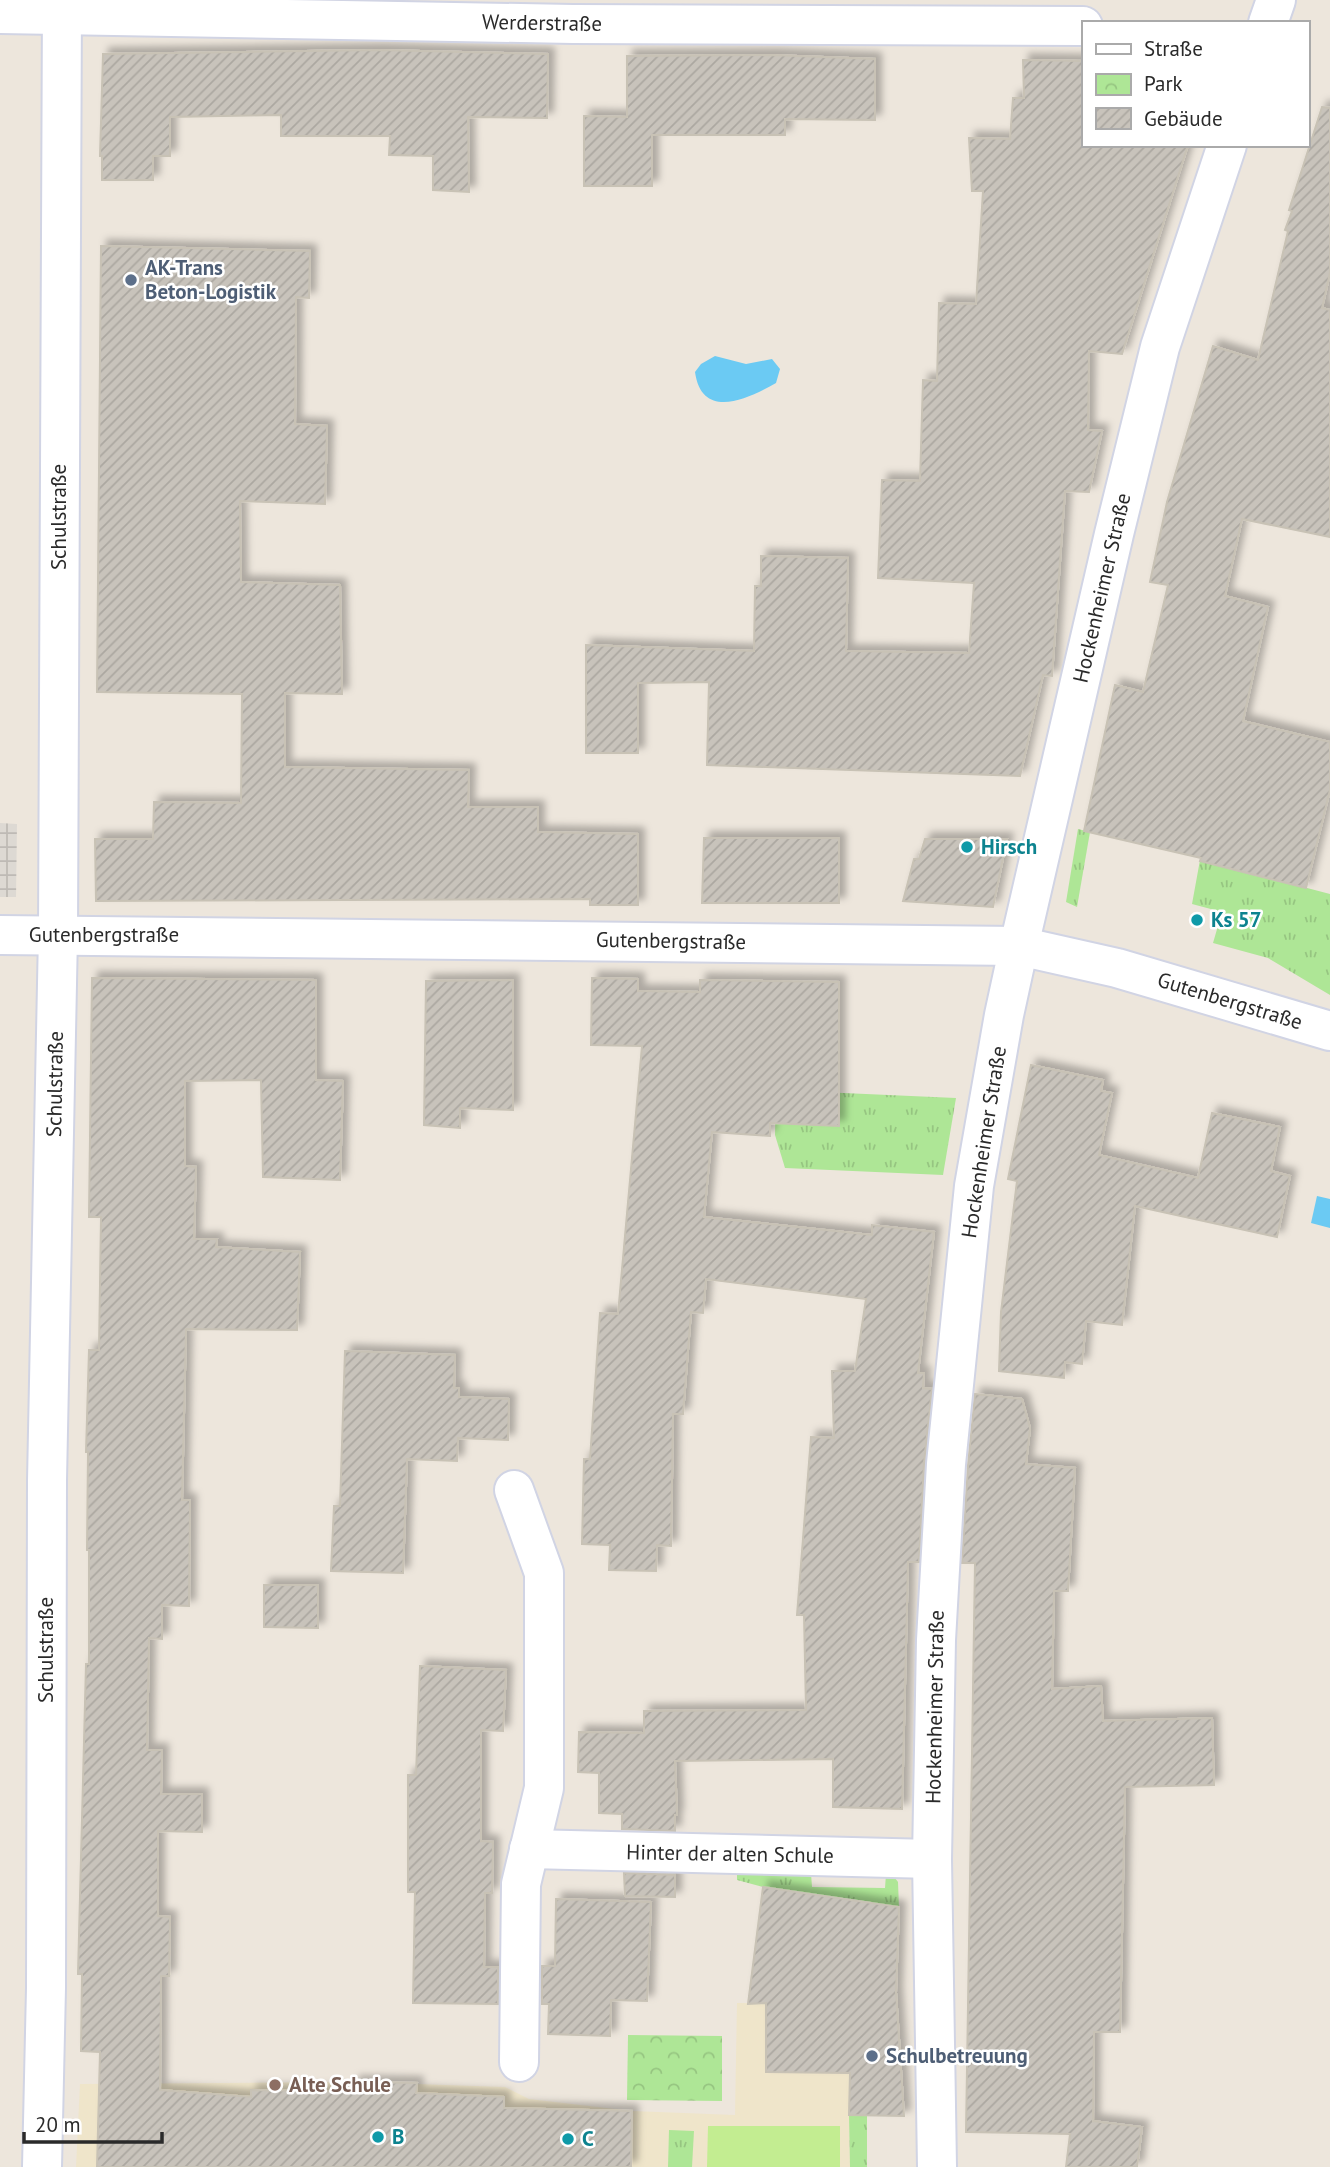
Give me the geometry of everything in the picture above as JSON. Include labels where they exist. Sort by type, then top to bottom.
[{"type":"street","points":[[1269,21],[1276,0]]},
{"type":"street","name":"Werderstraße","points":[[0,14],[62,7],[576,12],[1082,26]]},
{"type":"street","name":"Schulstraße","points":[[42,2167],[46,1988],[47,1494],[58,934],[62,7]]},
{"type":"street","name":"Hockenheimer Straße","points":[[937,2167],[932,1859],[936,1640],[946,1464],[974,1186],[1004,1015],[1116,524],[1160,347],[1226,147]]},
{"type":"street","name":"Gutenbergstraße","points":[[0,935],[1019,946],[1117,968],[1330,1031]]},
{"type":"street","points":[[513,1490],[544,1573],[544,1788],[521,1884],[519,2062]]},
{"type":"street","name":"Hinter der alten Schule","points":[[529,1849],[932,1859]]},
{"type":"shaded area","points":[[0,823],[17,824],[16,897],[0,897]]},
{"type":"shaded area","name":"Alte Schule","points":[[737,2003],[897,2004],[902,2116],[849,2115],[850,2167],[76,2167],[80,2084],[354,2082],[505,2087],[529,2099],[632,2111],[735,2115]]},
{"type":"green space","points":[[1078,829],[1090,832],[1077,907],[1066,902]]},
{"type":"green space","points":[[1200,860],[1330,894],[1330,995],[1268,958],[1213,943],[1222,912],[1192,904]]},
{"type":"green space","points":[[776,1090],[956,1098],[943,1175],[785,1168],[775,1135]]},
{"type":"green space","points":[[811,1873],[812,1887],[885,1888],[886,1874],[892,1874],[898,1882],[899,1908],[871,1907],[871,1902],[763,1887],[737,1880],[737,1874]]},
{"type":"green space","points":[[628,2035],[722,2036],[722,2101],[627,2100]]},
{"type":"green space","points":[[849,2115],[867,2115],[867,2167],[850,2167]]},
{"type":"green space","points":[[708,2126],[840,2126],[840,2167],[707,2167]]},
{"type":"green space","points":[[669,2130],[694,2131],[692,2167],[668,2167]]},
{"type":"water","points":[[715,356],[746,364],[772,359],[780,369],[776,383],[740,399],[716,401],[707,397],[699,387],[695,372],[701,364]]},
{"type":"water","points":[[1317,1196],[1330,1199],[1330,1228],[1311,1223]]},
{"type":"building","points":[[378,50],[548,54],[547,118],[468,117],[469,192],[433,190],[433,156],[389,155],[390,136],[281,136],[281,115],[170,117],[170,156],[153,156],[153,180],[102,180],[100,156],[103,54]]},
{"type":"building","points":[[772,55],[875,59],[875,120],[785,119],[785,135],[652,135],[652,186],[584,186],[584,116],[627,117],[627,56]]},
{"type":"building","points":[[1023,60],[1082,61],[1082,147],[1187,147],[1122,354],[1089,351],[1088,430],[1102,431],[1089,492],[1065,491],[1052,676],[1043,675],[1020,776],[707,765],[709,682],[638,683],[638,753],[586,753],[586,645],[754,651],[755,586],[761,586],[761,556],[848,558],[846,651],[969,653],[974,583],[878,578],[882,480],[920,481],[923,380],[937,381],[939,303],[976,304],[983,191],[972,191],[969,138],[1010,139],[1013,98],[1024,98]]},
{"type":"building","points":[[1322,107],[1330,108],[1330,273],[1322,308],[1330,310],[1330,537],[1242,519],[1225,596],[1268,607],[1243,721],[1330,742],[1330,790],[1306,888],[1200,861],[1201,858],[1084,831],[1115,685],[1143,692],[1168,585],[1150,582],[1167,502],[1213,346],[1258,360],[1288,231],[1285,230],[1292,211],[1289,210]]},
{"type":"building","points":[[101,246],[310,251],[309,298],[296,297],[295,424],[327,426],[325,504],[240,501],[241,582],[340,585],[342,694],[285,693],[285,767],[469,770],[468,807],[538,807],[538,832],[638,834],[638,905],[590,905],[590,899],[96,901],[95,839],[153,839],[154,802],[241,803],[242,694],[97,692]]},
{"type":"building","points":[[704,838],[839,838],[839,903],[702,903]]},
{"type":"building","points":[[925,839],[1007,839],[993,907],[903,901],[914,859],[919,859]]},
{"type":"building","points":[[92,978],[316,980],[316,1080],[343,1081],[340,1180],[263,1177],[261,1080],[185,1081],[185,1166],[196,1167],[194,1239],[217,1239],[216,1247],[300,1252],[297,1330],[186,1329],[182,1500],[190,1500],[189,1606],[162,1605],[162,1639],[149,1638],[147,1750],[162,1750],[161,1794],[202,1794],[202,1832],[158,1831],[158,1916],[170,1917],[169,1976],[161,1976],[160,2090],[251,2097],[251,2090],[353,2092],[354,2082],[417,2083],[416,2093],[504,2097],[504,2108],[632,2111],[631,2167],[97,2167],[100,2052],[81,2051],[82,1974],[78,1974],[86,1664],[89,1664],[86,1452],[89,1350],[99,1350],[101,1217],[89,1217]]},
{"type":"building","points":[[592,978],[638,979],[638,991],[700,992],[700,980],[839,982],[839,1126],[770,1123],[770,1136],[712,1132],[704,1217],[872,1235],[872,1225],[934,1232],[918,1373],[924,1373],[923,1388],[932,1389],[924,1463],[919,1562],[908,1562],[902,1809],[833,1807],[833,1759],[675,1761],[675,1831],[622,1829],[622,1814],[599,1813],[599,1773],[578,1772],[579,1732],[644,1733],[644,1711],[806,1710],[804,1615],[797,1615],[811,1437],[834,1438],[832,1371],[855,1371],[866,1299],[706,1279],[703,1313],[691,1312],[683,1414],[673,1414],[671,1546],[657,1545],[656,1571],[609,1570],[610,1545],[582,1544],[584,1459],[590,1459],[600,1313],[618,1314],[642,1046],[591,1045]]},
{"type":"building","points":[[513,980],[513,1110],[460,1108],[460,1128],[424,1125],[426,981]]},
{"type":"building","points":[[1031,1065],[1103,1080],[1101,1091],[1112,1093],[1099,1155],[1198,1178],[1212,1113],[1280,1127],[1271,1171],[1290,1176],[1277,1237],[1135,1206],[1122,1325],[1086,1321],[1082,1364],[1065,1362],[1064,1378],[999,1371],[1001,1312],[1017,1181],[1008,1179]]},
{"type":"building","points":[[345,1351],[455,1355],[454,1388],[459,1388],[459,1397],[509,1399],[508,1440],[458,1438],[457,1461],[407,1459],[403,1573],[331,1571],[334,1506],[340,1506]]},
{"type":"building","points":[[975,1394],[1022,1399],[1030,1428],[1026,1464],[1075,1468],[1068,1591],[1054,1591],[1052,1689],[1101,1686],[1103,1721],[1212,1718],[1214,1785],[1125,1787],[1120,2032],[1094,2032],[1093,2121],[1142,2127],[1137,2167],[1066,2167],[1070,2134],[966,2132],[975,1563],[962,1563]]},
{"type":"building","points":[[264,1585],[318,1585],[318,1628],[264,1627]]},
{"type":"building","points":[[420,1666],[506,1670],[503,1731],[481,1730],[481,1841],[493,1842],[492,1893],[485,1893],[484,1967],[498,1967],[498,2004],[413,2003],[415,1892],[408,1892],[408,1775],[416,1775]]},
{"type":"building","points":[[624,1873],[675,1875],[675,1897],[625,1896]]},
{"type":"building","points":[[763,1887],[899,1907],[896,1992],[904,2116],[849,2115],[850,2073],[766,2072],[766,2003],[748,2004]]},
{"type":"building","points":[[556,1899],[651,1902],[647,2001],[611,2000],[610,2036],[548,2034],[549,2004],[542,2004],[542,1966],[555,1966]]},
{"type":"place","name":"AK-Trans Beton-Logistik","points":[[131,280]]},
{"type":"place","name":"Hirsch","points":[[967,847]]},
{"type":"place","name":"Ks 57","points":[[1197,920]]},
{"type":"place","name":"Schulbetreuung","points":[[872,2056]]},
{"type":"place","name":"Alte Schule","points":[[275,2085]]},
{"type":"place","name":"B","points":[[378,2137]]},
{"type":"place","name":"C","points":[[568,2139]]}]
